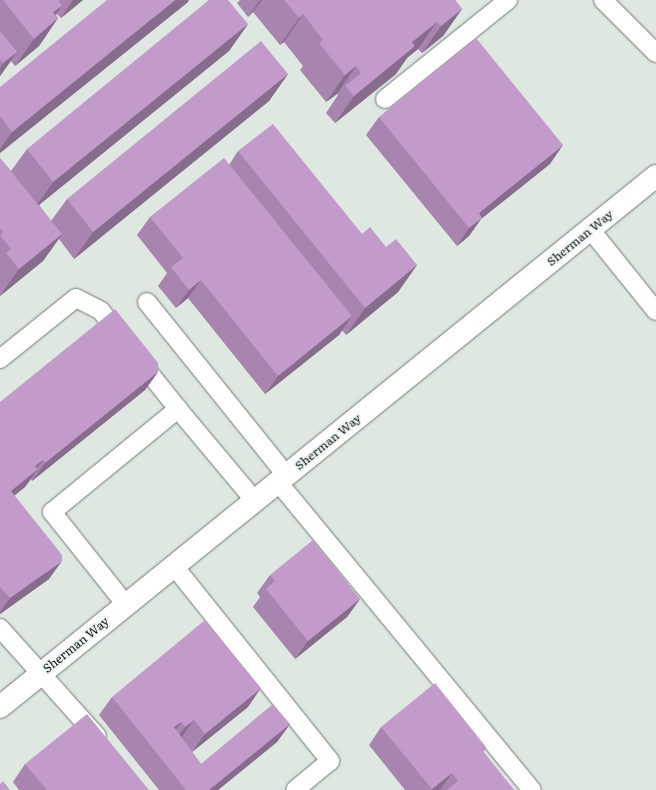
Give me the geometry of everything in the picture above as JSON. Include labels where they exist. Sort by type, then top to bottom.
[{"type":"main road","name":"Sherman Way","points":[[0,707],[656,176]]},
{"type":"lane","points":[[385,99],[508,0]]},
{"type":"lane","points":[[603,0],[656,53]]},
{"type":"lane","points":[[590,229],[656,311]]},
{"type":"lane","points":[[0,359],[76,298],[101,311],[178,409],[255,501]]},
{"type":"lane","points":[[147,302],[282,479],[532,790]]},
{"type":"lane","points":[[126,605],[52,512],[178,409]]},
{"type":"lane","points":[[174,566],[330,761],[295,790]]},
{"type":"lane","points":[[0,628],[43,672],[107,748]]},
{"type":"building","points":[[3,0],[58,0],[62,6],[53,12],[58,18],[34,39]]},
{"type":"building","points":[[107,0],[175,0],[12,132],[0,116],[0,87]]},
{"type":"building","points":[[209,0],[228,0],[248,24],[53,182],[27,149]]},
{"type":"building","points":[[284,0],[455,0],[462,9],[441,26],[437,22],[412,42],[415,46],[354,96],[345,86],[361,73],[356,66],[345,75],[319,43],[323,40],[303,14],[299,18]]},
{"type":"building","points":[[0,31],[17,52],[3,63],[0,59]]},
{"type":"building","points":[[476,38],[563,145],[479,213],[482,218],[469,228],[379,117]]},
{"type":"building","points":[[261,41],[288,74],[93,232],[67,199]]},
{"type":"building","points":[[273,124],[362,234],[370,227],[386,247],[396,239],[417,265],[365,308],[238,151]]},
{"type":"building","points":[[0,158],[62,234],[19,269],[6,253],[11,249],[0,235],[3,232],[0,228]]},
{"type":"building","points":[[224,158],[352,316],[278,376],[201,280],[189,290],[171,267],[183,258],[150,217]]},
{"type":"building","points":[[115,309],[158,363],[158,372],[45,463],[43,460],[35,466],[38,469],[11,491],[62,555],[62,561],[10,598],[0,587],[0,402]]},
{"type":"building","points":[[313,540],[360,599],[308,641],[266,589],[275,581],[270,575]]},
{"type":"building","points":[[205,620],[261,688],[205,734],[194,720],[185,727],[181,722],[174,727],[201,764],[273,704],[290,724],[209,790],[186,790],[112,697]]},
{"type":"building","points":[[435,683],[486,747],[482,750],[514,790],[447,790],[458,781],[452,773],[432,789],[381,727]]},
{"type":"building","points":[[87,714],[149,790],[47,790],[25,764]]},
{"type":"building","points":[[3,781],[10,790],[0,790],[0,784]]}]
